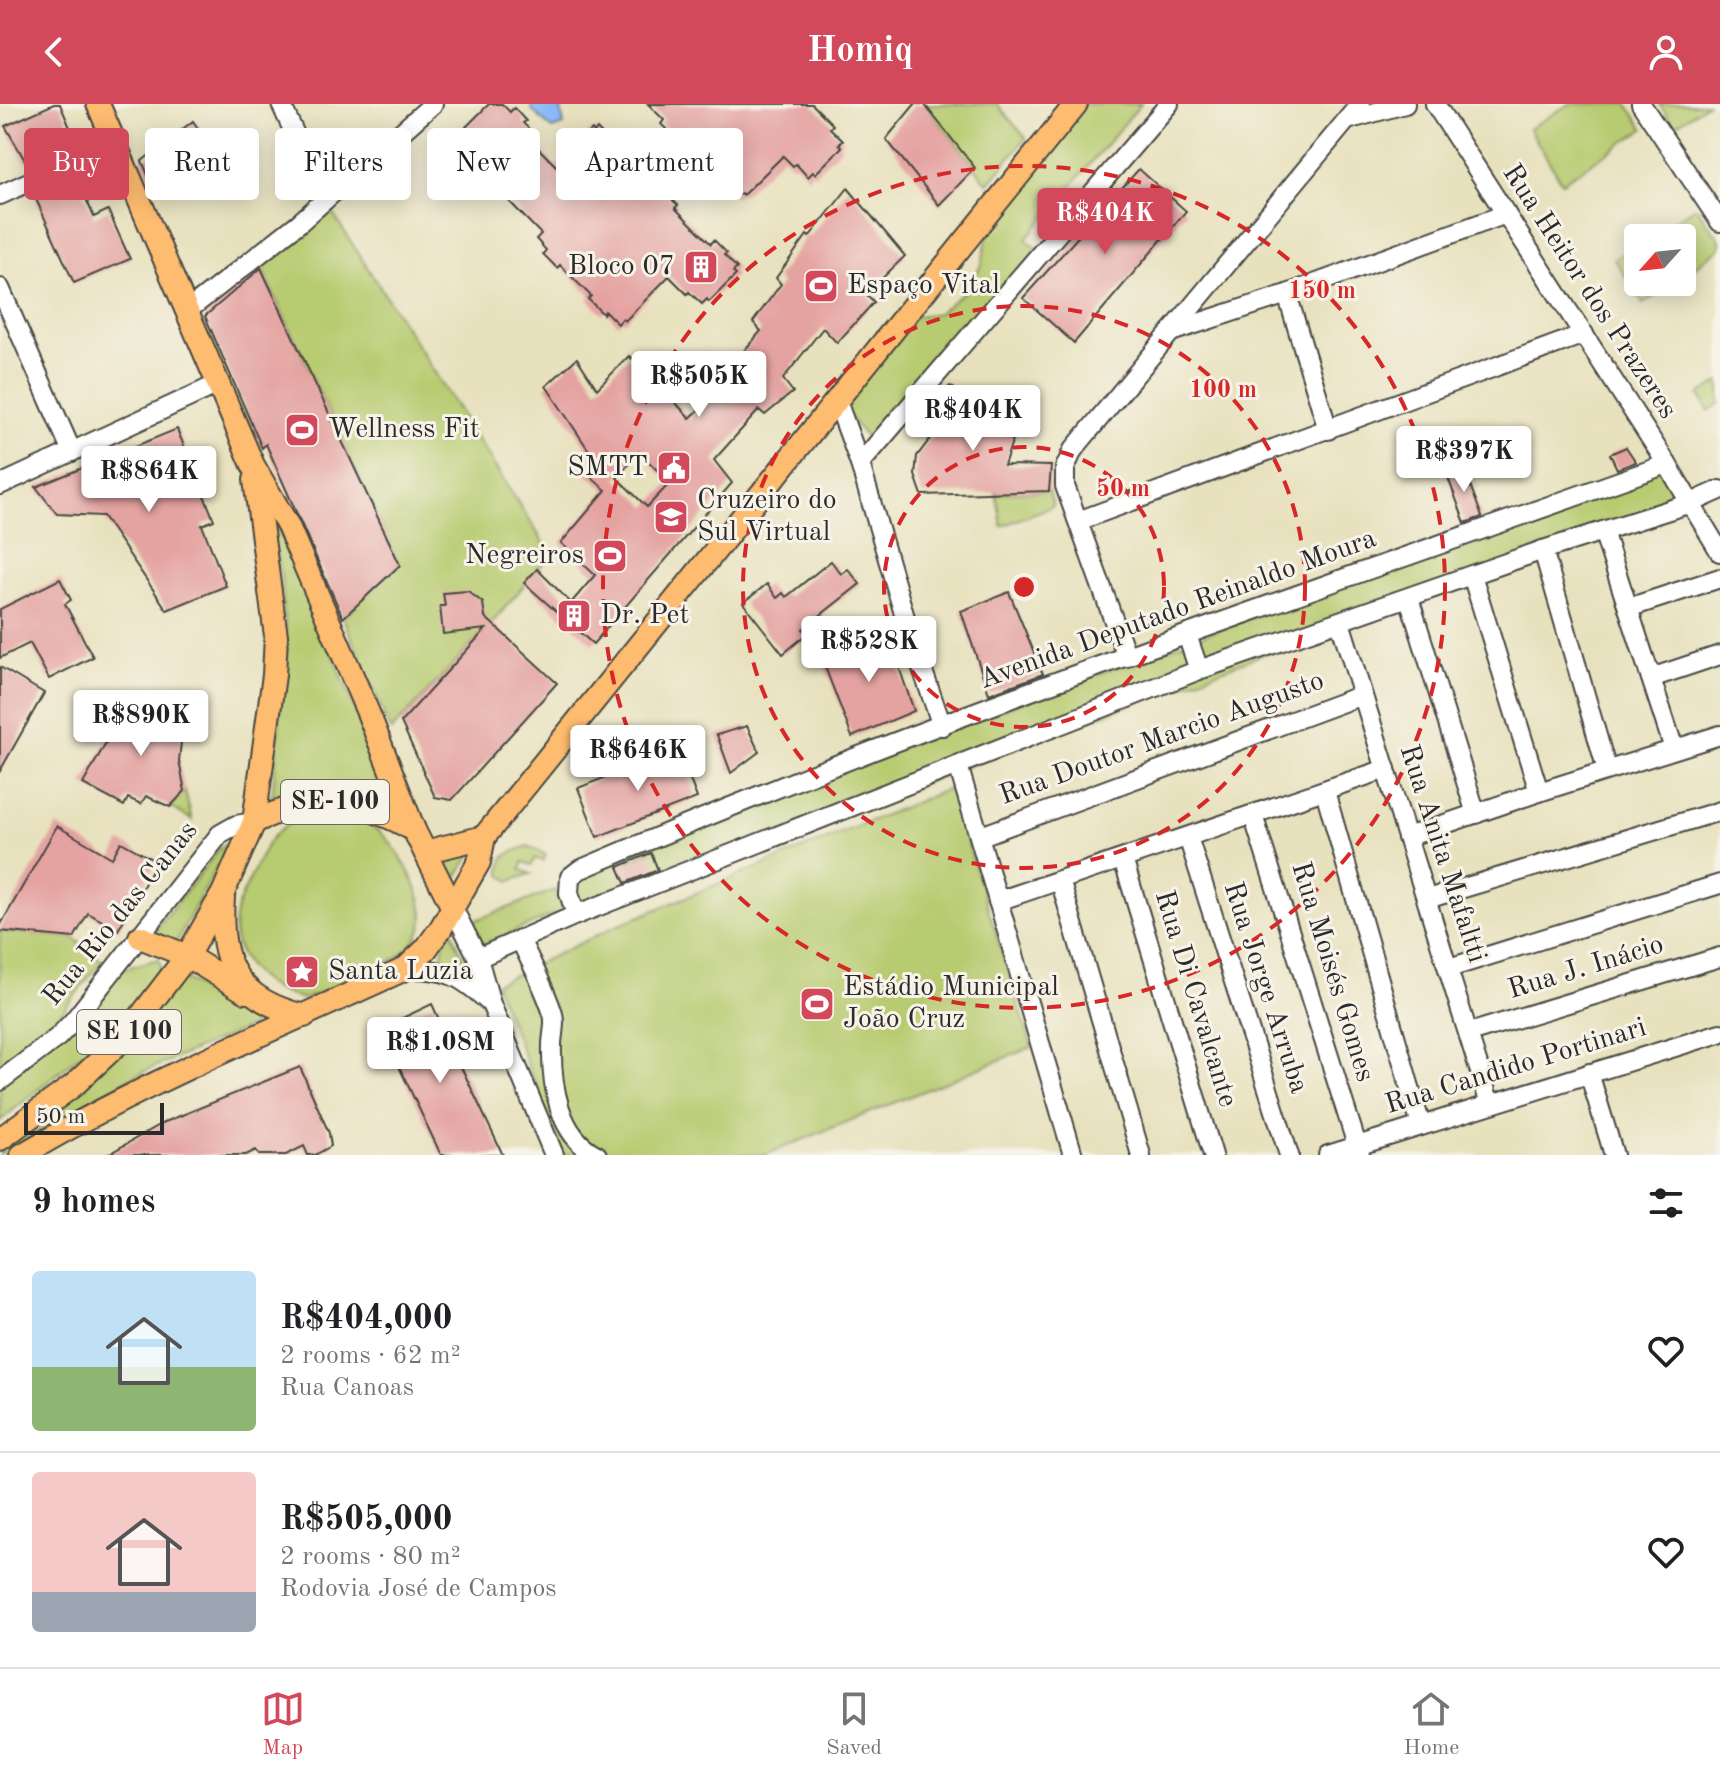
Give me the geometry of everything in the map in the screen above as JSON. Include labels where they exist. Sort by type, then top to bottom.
[{"type":"main road","name":"SE-100","points":[[98,104],[108,128]]},
{"type":"main road","points":[[405,969],[432,940],[479,862],[484,837],[1076,104]]},
{"type":"main road","name":"SE-100","points":[[129,176],[253,465],[288,526],[369,715],[414,830],[452,906]]},
{"type":"main road","name":"SE-100","points":[[223,893],[254,822],[274,675],[276,636],[253,465]]},
{"type":"main road","name":"SE-100","points":[[254,822],[298,805],[326,801],[374,811],[414,830]]},
{"type":"main road","points":[[425,852],[484,837]]},
{"type":"main road","points":[[223,893],[221,925],[226,952],[234,972],[253,996]]},
{"type":"main road","name":"SE 100","points":[[0,1139],[74,1085],[124,1038],[187,956],[223,893]]},
{"type":"main road","points":[[140,937],[187,956],[275,1009],[304,1016]]},
{"type":"main road","name":"SE 100","points":[[22,1155],[70,1126],[174,1073],[405,969]]},
{"type":"street","points":[[281,104],[292,128]]},
{"type":"street","points":[[406,128],[433,104]]},
{"type":"street","points":[[860,464],[1169,104]]},
{"type":"street","points":[[1127,657],[1065,486],[1065,468],[1073,450],[1360,104]]},
{"type":"street","points":[[1347,120],[1405,104]]},
{"type":"street","name":"Rua Heitor dos Prazeres","points":[[1435,104],[1667,464],[1720,552]]},
{"type":"street","points":[[1641,104],[1720,222]]},
{"type":"street","points":[[0,195],[24,184]]},
{"type":"street","points":[[187,311],[325,200]]},
{"type":"street","points":[[1171,332],[1287,294],[1506,214]]},
{"type":"street","points":[[0,288],[72,452]]},
{"type":"street","points":[[1287,294],[1328,430]]},
{"type":"street","points":[[1078,521],[1584,334]]},
{"type":"street","points":[[0,485],[218,384]]},
{"type":"street","points":[[837,401],[860,464],[909,631],[942,726]]},
{"type":"street","name":"Avenida Deputado Reinaldo Moura","points":[[576,915],[568,884],[570,877],[579,870],[942,726],[1667,464]]},
{"type":"street","points":[[478,958],[576,915],[1199,670],[1543,550],[1691,503],[1720,490]]},
{"type":"street","points":[[1603,531],[1674,749]]},
{"type":"street","points":[[1543,550],[1607,770]]},
{"type":"street","points":[[1472,575],[1539,792]]},
{"type":"street","points":[[1628,608],[1720,578]]},
{"type":"street","points":[[1409,598],[1476,814]]},
{"type":"street","name":"Rua Anita Mafaltti","points":[[1340,622],[1490,1104]]},
{"type":"street","points":[[1187,635],[1199,670]]},
{"type":"street","points":[[1651,678],[1720,655]]},
{"type":"street","name":"Rua Doutor Marcio Augusto","points":[[981,836],[1362,695]]},
{"type":"street","points":[[1407,837],[1720,735]]},
{"type":"street","points":[[958,765],[1073,1155]]},
{"type":"street","points":[[998,901],[1386,769]]},
{"type":"street","points":[[1325,791],[1421,1126]]},
{"type":"street","points":[[1427,899],[1720,811]]},
{"type":"street","name":"Rua Moisés Gomes","points":[[1253,815],[1359,1151]]},
{"type":"street","name":"Rua Rio das Canas","points":[[0,1081],[58,1037],[105,983],[220,834],[236,825],[254,822]]},
{"type":"street","name":"Rua Jorge Arruba","points":[[1188,837],[1289,1155]]},
{"type":"street","name":"Rua Di Cavalcante","points":[[1123,859],[1213,1155]]},
{"type":"street","points":[[1060,880],[1141,1155]]},
{"type":"street","points":[[1449,968],[1720,884]]},
{"type":"street","points":[[452,906],[478,958],[491,1004],[554,1155]]},
{"type":"street","points":[[520,939],[554,1017],[552,1047],[555,1091],[562,1115],[582,1145],[597,1155]]},
{"type":"street","name":"Rua J. Inácio","points":[[1469,1033],[1720,957]]},
{"type":"street","points":[[405,969],[439,969],[454,974],[491,1004]]},
{"type":"street","name":"Rua Candido Portinari","points":[[1328,1155],[1359,1151],[1421,1126],[1720,1033]]},
{"type":"street","points":[[1589,1073],[1614,1155]]},
{"type":"green space","points":[[924,104],[997,104],[1026,138],[988,184]]},
{"type":"green space","points":[[1074,104],[1141,104],[1026,239],[1042,253],[871,440],[837,401],[905,318],[938,313],[970,287],[982,263],[993,207]]},
{"type":"green space","points":[[1569,104],[1627,104],[1644,129],[1562,182],[1529,129]]},
{"type":"green space","points":[[1662,104],[1707,104],[1674,126]]},
{"type":"green space","points":[[328,206],[551,554],[492,623],[391,731],[343,618],[399,564],[261,267]]},
{"type":"green space","points":[[1696,207],[1720,240],[1720,248],[1696,266],[1696,224],[1669,224]]},
{"type":"green space","points":[[1624,253],[1624,275],[1614,259]]},
{"type":"green space","points":[[1638,296],[1655,296],[1643,304]]},
{"type":"green space","points":[[1720,382],[1720,403],[1709,411],[1699,395]]},
{"type":"green space","points":[[1667,464],[1691,503],[1472,575],[576,915],[570,877],[613,855],[618,865],[650,851],[646,841]]},
{"type":"green space","points":[[1049,491],[1053,506],[1002,526],[996,493]]},
{"type":"green space","points":[[273,516],[279,519],[388,792],[356,785],[330,784],[272,798],[287,645],[281,575],[269,521]]},
{"type":"green space","name":"Estádio Municipal João Cruz","points":[[950,788],[1032,1047],[765,1155],[564,1155],[495,984],[614,927]]},
{"type":"green space","points":[[185,791],[192,820],[170,807]]},
{"type":"green space","points":[[335,815],[371,826],[385,836],[402,859],[416,887],[423,915],[422,926],[411,945],[389,962],[304,999],[275,989],[251,970],[237,944],[234,929],[236,913],[264,850],[280,830],[302,819]]},
{"type":"green space","points":[[228,845],[176,943],[149,938],[222,846]]},
{"type":"green space","points":[[477,846],[451,886],[438,861]]},
{"type":"green space","points":[[528,846],[546,855],[543,861],[535,858],[532,865],[523,862],[521,870],[531,874],[510,881],[501,875],[504,858]]},
{"type":"green space","points":[[555,890],[564,911],[483,944],[473,921]]},
{"type":"green space","points":[[448,922],[472,979],[457,963],[441,959]]},
{"type":"green space","points":[[0,931],[74,938],[102,961],[48,1029],[0,1063]]},
{"type":"green space","points":[[158,959],[161,967],[131,1013],[0,1121],[0,1083],[119,970]]},
{"type":"green space","points":[[176,975],[262,1022],[140,1073],[0,1154],[0,1139]]},
{"type":"water","points":[[532,104],[556,104],[561,109],[564,125],[552,129],[531,109]]},
{"type":"building","points":[[60,104],[70,128],[24,128],[24,159],[5,126]]},
{"type":"building","points":[[489,104],[502,104],[510,112],[514,108],[528,128],[467,128]]},
{"type":"building","points":[[648,104],[812,104],[833,125],[830,128],[843,141],[839,144],[842,147],[815,174],[813,172],[808,177],[783,156],[743,195],[743,128],[665,128],[661,124],[664,120]]},
{"type":"building","points":[[915,104],[924,104],[975,168],[939,205],[886,139]]},
{"type":"building","points":[[193,121],[198,128],[184,128]]},
{"type":"building","points":[[540,150],[556,166],[556,200],[673,200],[678,205],[675,208],[711,244],[714,240],[727,253],[724,255],[737,268],[733,272],[736,275],[709,302],[707,299],[702,304],[669,276],[625,321],[622,319],[618,324],[588,299],[591,296],[560,265],[557,268],[543,254],[546,250],[536,239],[541,234],[508,200],[540,200]]},
{"type":"building","points":[[1139,169],[1186,211],[1074,343],[1023,298]]},
{"type":"building","points":[[848,188],[905,256],[866,294],[874,302],[837,343],[823,328],[783,379],[793,392],[765,415],[759,410],[714,460],[732,483],[593,644],[524,583],[537,569],[571,603],[595,575],[561,543],[606,490],[585,472],[596,461],[546,386],[577,358],[597,389],[629,356],[632,359],[635,356],[647,368],[651,364],[663,377],[660,379],[673,392],[669,396],[690,418],[732,380],[725,373],[761,331],[753,322],[781,284],[776,278],[807,235],[809,237]],"holes":[[[639,452],[670,483],[647,507],[617,478]]]},
{"type":"building","points":[[36,200],[87,200],[94,217],[108,210],[130,259],[74,283]]},
{"type":"building","points":[[261,268],[400,565],[343,618],[266,444],[262,448],[205,316]]},
{"type":"building","points":[[950,386],[1017,427],[1004,465],[1051,466],[1049,491],[922,495],[915,475],[917,456],[940,426],[924,417]]},
{"type":"building","points":[[177,429],[214,520],[202,525],[226,586],[167,610],[103,516],[57,514],[36,487]]},
{"type":"building","points":[[1626,447],[1636,462],[1617,469],[1610,454]]},
{"type":"building","points":[[1463,466],[1482,517],[1465,523],[1446,472]]},
{"type":"building","points":[[831,561],[841,574],[848,569],[860,584],[803,629],[807,634],[783,654],[743,603],[767,584],[777,598],[783,593],[786,597]]},
{"type":"building","points":[[60,579],[71,600],[65,604],[93,657],[49,679],[30,643],[0,658],[0,609]]},
{"type":"building","points":[[468,591],[483,603],[485,617],[557,683],[452,800],[435,797],[401,722],[486,629],[443,634],[440,606],[445,606],[443,593]]},
{"type":"building","points":[[1009,592],[1043,674],[989,694],[961,611]]},
{"type":"building","points":[[887,632],[914,711],[852,737],[822,659]]},
{"type":"building","points":[[0,667],[44,693],[0,771]]},
{"type":"building","points":[[128,703],[184,713],[179,761],[185,791],[170,807],[146,796],[141,804],[128,798],[124,806],[83,784]]},
{"type":"building","points":[[747,726],[759,752],[731,773],[717,735]]},
{"type":"building","points":[[678,749],[697,798],[597,837],[578,788]]},
{"type":"building","points":[[57,826],[112,858],[121,842],[157,862],[118,930],[88,913],[74,938],[0,931]]},
{"type":"building","points":[[651,853],[658,870],[625,883],[618,867]]},
{"type":"building","points":[[432,1004],[503,1155],[441,1155],[395,1058],[381,1028]]},
{"type":"building","points":[[300,1067],[329,1133],[331,1146],[315,1155],[308,1155],[304,1146],[286,1155],[259,1155],[256,1150],[246,1155],[107,1155],[165,1122]]},
{"type":"place","name":"Bloco 07","points":[[701,267]]},
{"type":"place","name":"Espaço Vital","points":[[821,286]]},
{"type":"place","name":"Wellness Fit","points":[[302,430]]},
{"type":"place","name":"SMTT","points":[[674,468]]},
{"type":"place","name":"Cruzeiro do Sul Virtual","points":[[671,517]]},
{"type":"place","name":"Negreiros","points":[[610,556]]},
{"type":"place","name":"Dr. Pet","points":[[574,616]]},
{"type":"place","name":"Santa Luzia","points":[[302,972]]},
{"type":"place","name":"Estádio Municipal João Cruz","points":[[817,1004]]}]
